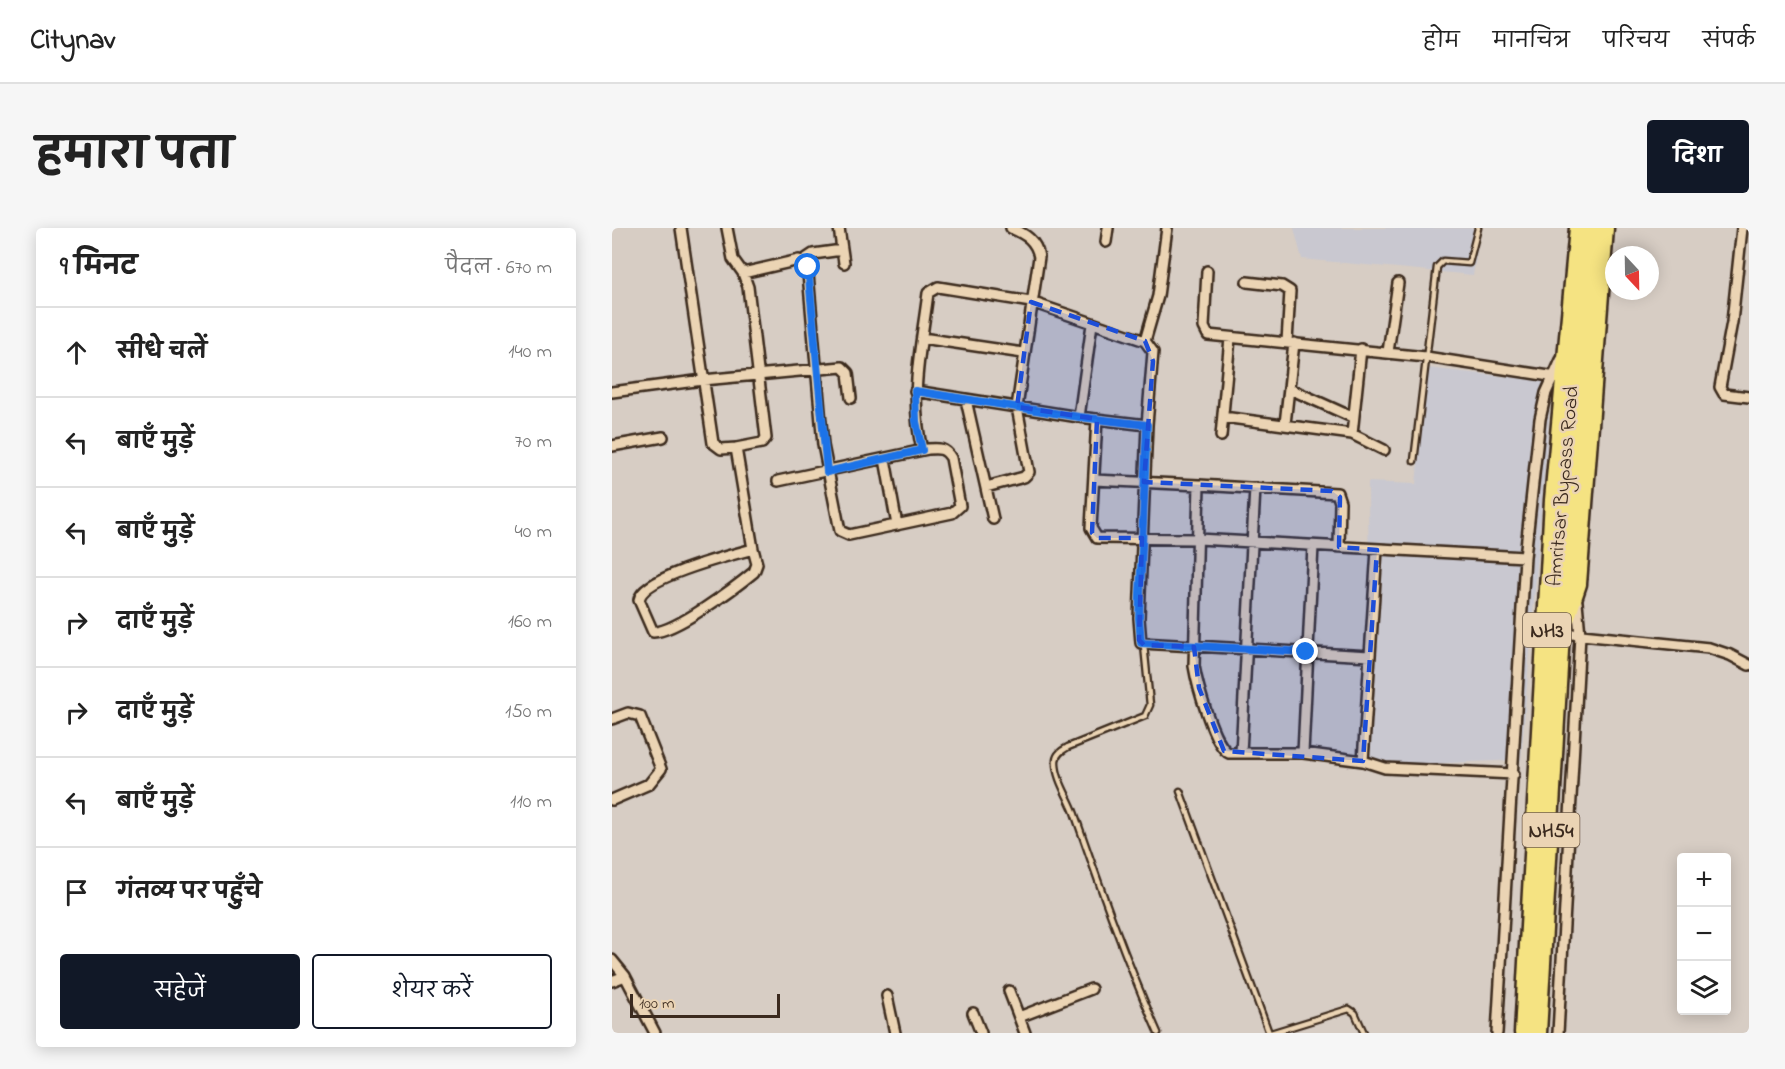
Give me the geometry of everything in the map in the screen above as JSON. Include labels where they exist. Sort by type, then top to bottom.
[{"type":"highway","name":"Amritsar Bypass Road","points":[[1523,1033],[1559,377],[1568,346],[1578,228]]},
{"type":"highway","name":"NH54","points":[[1562,630],[1569,494],[1592,228]]},
{"type":"highway","name":"Amritsar Bypass Road","points":[[1538,1033],[1562,630],[1576,596],[1605,228]]},
{"type":"street","points":[[681,228],[713,443],[721,449],[762,443],[766,438],[748,287],[743,273],[735,265],[727,228]]},
{"type":"street","points":[[839,228],[844,263]]},
{"type":"street","points":[[986,487],[1024,477],[1029,472],[1017,407],[1023,353],[1039,256],[1038,249],[1024,234],[1011,228]]},
{"type":"street","points":[[1106,242],[1108,228]]},
{"type":"street","points":[[1145,341],[1158,296],[1167,228]]},
{"type":"street","points":[[1742,228],[1732,322],[1720,387],[1724,394],[1749,397]]},
{"type":"street","points":[[743,273],[804,260],[813,254],[842,250]]},
{"type":"street","points":[[778,482],[827,472],[922,450],[940,448],[947,451],[951,458],[959,509],[952,513],[849,535],[840,531],[827,472],[808,267],[804,260]]},
{"type":"street","points":[[1208,271],[1205,332],[1208,335],[1388,352],[1559,377],[1540,419],[1525,557],[1497,1033]]},
{"type":"street","points":[[1247,282],[1282,286],[1290,291],[1290,388],[1286,424]]},
{"type":"street","points":[[1388,352],[1398,283]]},
{"type":"street","points":[[922,450],[916,421],[915,391],[928,293],[932,288],[938,287],[1031,302],[1145,341],[1153,352],[1142,538],[1139,636],[1144,645],[1370,656]]},
{"type":"street","points":[[1079,417],[1092,324]]},
{"type":"street","points":[[922,338],[1023,353]]},
{"type":"street","points":[[1221,436],[1230,338]]},
{"type":"street","points":[[1352,434],[1361,349]]},
{"type":"street","points":[[612,392],[817,368],[846,369],[851,398]]},
{"type":"street","points":[[1290,388],[1352,417]]},
{"type":"street","points":[[915,391],[1079,417],[1147,425]]},
{"type":"street","points":[[966,400],[993,519]]},
{"type":"street","points":[[1223,417],[1352,434],[1384,450]]},
{"type":"street","points":[[1097,419],[1092,528],[1094,536],[1198,539],[1525,557]]},
{"type":"street","points":[[612,446],[663,437]]},
{"type":"street","points":[[736,448],[757,564],[754,572],[696,613],[663,631],[652,632],[639,600],[644,589],[686,570],[753,549]]},
{"type":"street","points":[[885,459],[897,525]]},
{"type":"street","points":[[1094,480],[1337,493],[1340,502],[1339,547]]},
{"type":"street","points":[[1199,485],[1194,647],[1196,679],[1221,747],[1229,753],[1303,753],[1363,761],[1385,768],[1514,774]]},
{"type":"street","points":[[1241,753],[1255,488]]},
{"type":"street","points":[[1303,753],[1312,546]]},
{"type":"street","points":[[1363,761],[1377,550]]},
{"type":"street","points":[[1558,1033],[1580,636],[1576,596]]},
{"type":"street","points":[[1562,630],[1580,636],[1709,648],[1749,665]]},
{"type":"street","points":[[612,718],[628,713],[640,716],[661,769],[649,784],[612,800]]},
{"type":"street","points":[[612,960],[625,976],[655,1033]]},
{"type":"street","points":[[612,981],[625,976]]},
{"type":"street","points":[[1019,1017],[1091,989]]},
{"type":"street","points":[[1009,991],[1025,1033]]},
{"type":"street","points":[[887,996],[895,1033]]},
{"type":"street","points":[[973,1013],[981,1033]]},
{"type":"lane","points":[[1414,461],[1438,264],[1443,261],[1469,263],[1478,228]]},
{"type":"lane","points":[[1144,645],[1150,705],[1145,716],[1068,747],[1058,754],[1056,760],[1062,787],[1074,813],[1127,964],[1158,1033]]},
{"type":"lane","points":[[1180,791],[1270,1033],[1349,1009],[1355,1013],[1364,1033]]},
{"type":"highlighted area","points":[[1031,302],[1145,341],[1153,361],[1144,482],[1332,491],[1340,497],[1339,547],[1377,550],[1363,761],[1224,751],[1199,688],[1194,647],[1144,645],[1139,640],[1142,538],[1097,538],[1092,533],[1097,419],[1017,407]]},
{"type":"shaded area","points":[[1294,228],[1481,228],[1473,275],[1302,259]]},
{"type":"shaded area","points":[[1427,368],[1552,382],[1521,760],[1370,766],[1368,482],[1416,484]]},
{"type":"route","points":[[808,267],[827,472],[922,450],[914,406],[915,391],[1079,417],[1147,425],[1139,618],[1141,643],[1144,645],[1306,652]]}]
